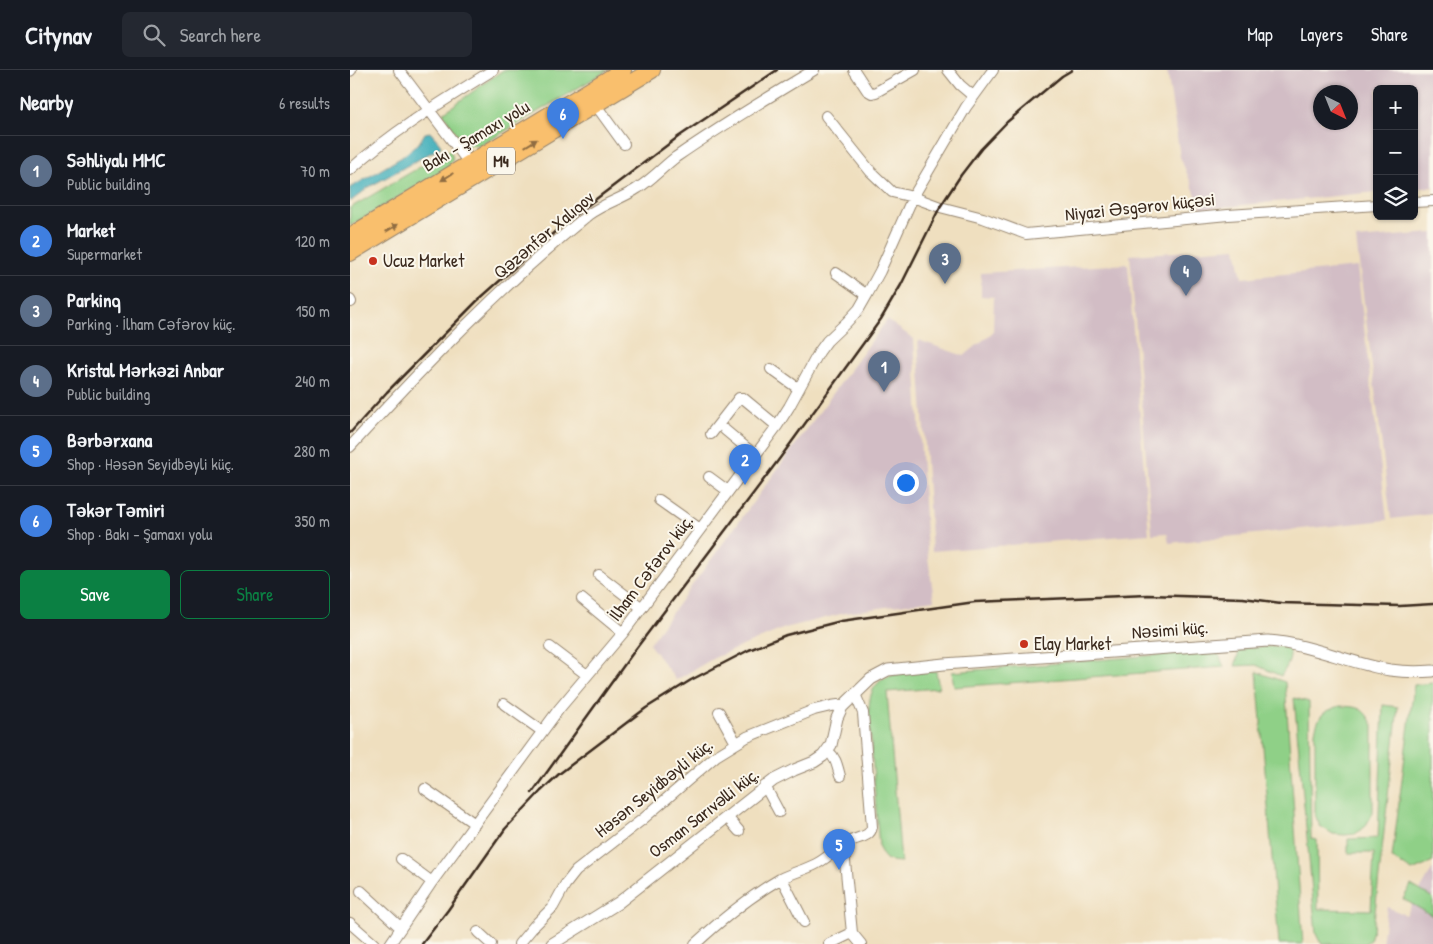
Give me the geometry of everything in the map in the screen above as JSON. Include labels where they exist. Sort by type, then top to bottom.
[{"type":"highway","name":"Bakı - Şamaxı yolu","points":[[350,236],[624,70]]},
{"type":"highway","name":"Bakı - Şamaxı yolu","points":[[350,253],[652,70]]},
{"type":"street","points":[[399,70],[469,164]]},
{"type":"street","points":[[350,170],[385,141],[429,110],[493,70]]},
{"type":"street","name":"Qəzənfər Xalıqov","points":[[350,447],[467,323],[590,214],[613,200],[637,189],[696,144],[814,70]]},
{"type":"street","points":[[854,70],[867,90],[872,93],[915,70]]},
{"type":"street","points":[[948,70],[966,91],[973,96]]},
{"type":"street","name":"İlham Cəfərov küç.","points":[[390,944],[432,882],[568,697],[623,633],[777,426],[823,347],[859,309],[880,271],[913,197],[973,96],[993,70]]},
{"type":"street","points":[[595,104],[624,144]]},
{"type":"street","name":"Niyazi Əsgərov küçəsi","points":[[826,116],[871,172],[892,192],[983,218],[1026,234],[1228,215],[1373,205]]},
{"type":"street","points":[[1418,202],[1433,201]]},
{"type":"street","points":[[836,273],[867,295]]},
{"type":"street","points":[[770,369],[799,389]]},
{"type":"street","points":[[711,434],[739,398],[743,398],[777,426]]},
{"type":"street","points":[[725,430],[755,455]]},
{"type":"street","points":[[709,477],[728,490]]},
{"type":"street","points":[[659,500],[700,529]]},
{"type":"street","points":[[600,575],[642,608]]},
{"type":"street","points":[[582,600],[623,633]]},
{"type":"street","name":"Nəsimi küç.","points":[[855,694],[880,674],[896,668],[1259,641],[1278,641],[1294,644],[1390,670],[1408,672],[1433,671]]},
{"type":"street","points":[[550,647],[587,675]]},
{"type":"street","points":[[695,944],[713,927],[758,893],[782,879],[815,865],[853,839],[868,835],[871,831],[863,713],[855,694],[842,707],[828,751],[836,760],[840,776]]},
{"type":"street","points":[[504,704],[542,732]]},
{"type":"street","name":"Həsən Seyidbəyli küç.","points":[[519,944],[553,906],[565,885],[576,871],[643,819],[716,756],[747,737],[814,710],[838,705],[842,707]]},
{"type":"street","points":[[719,712],[736,743]]},
{"type":"street","name":"Osman Sarıvəlli küç.","points":[[558,942],[618,903],[765,786],[819,759],[828,751]]},
{"type":"street","points":[[765,786],[779,812]]},
{"type":"street","points":[[425,788],[475,824]]},
{"type":"street","points":[[727,817],[738,830]]},
{"type":"street","points":[[845,846],[844,856],[852,933],[860,944]]},
{"type":"street","points":[[401,860],[432,882]]},
{"type":"street","points":[[782,879],[804,922]]},
{"type":"street","points":[[361,892],[401,928]]},
{"type":"street","points":[[350,923],[374,944]]},
{"type":"street","points":[[478,932],[491,944]]},
{"type":"street","points":[[836,942],[852,933]]},
{"type":"shaded area","points":[[1167,70],[1433,70],[1433,187],[1418,189],[1418,85],[1373,85],[1373,192],[1202,209],[1180,157]]},
{"type":"shaded area","points":[[1433,233],[1433,514],[1391,519],[1356,239]]},
{"type":"shaded area","points":[[1236,248],[1242,278],[1357,267],[1387,520],[1169,543],[1167,533],[1152,534],[1130,255]]},
{"type":"shaded area","points":[[1128,264],[1149,534],[932,551],[918,340],[964,356],[993,332],[994,297],[981,296],[981,273]]},
{"type":"shaded area","points":[[887,320],[914,339],[927,550],[934,600],[845,613],[785,628],[714,658],[676,680],[649,644]]},
{"type":"shaded area","points":[[1433,868],[1433,944],[1382,944],[1387,907],[1406,915]]},
{"type":"green space","points":[[503,70],[608,70],[480,146],[464,145],[443,113]]},
{"type":"green space","points":[[449,150],[452,159],[447,168],[350,226],[350,208]]},
{"type":"green space","points":[[1283,646],[1288,648],[1290,656],[1289,662],[1281,676],[1256,665],[1235,666],[1240,648]]},
{"type":"green space","points":[[1217,650],[1224,667],[954,687],[952,672]]},
{"type":"green space","points":[[936,671],[939,688],[887,692],[901,862],[889,861],[883,856],[879,848],[869,712],[870,698],[874,687],[881,680],[890,676]]},
{"type":"green space","points":[[1257,672],[1285,682],[1303,944],[1279,944]]},
{"type":"green space","points":[[1433,683],[1433,862],[1412,871],[1392,858],[1414,685]]},
{"type":"green space","points":[[1294,698],[1309,702],[1311,839],[1317,840],[1318,909],[1371,910],[1374,853],[1348,853],[1348,839],[1378,838],[1383,705],[1398,707],[1373,930],[1370,940],[1364,944],[1323,944],[1316,934]]},
{"type":"green space","points":[[1340,706],[1360,709],[1373,725],[1373,813],[1365,827],[1355,834],[1345,835],[1333,834],[1320,826],[1315,815],[1315,731],[1323,714]]},
{"type":"green space","points":[[1411,885],[1433,898],[1433,916],[1403,899]]},
{"type":"water","points":[[430,132],[441,147],[369,187],[350,202],[350,188],[402,157],[419,143],[425,133]]},
{"type":"railway","points":[[350,433],[387,392],[477,301],[567,221],[678,137],[777,70]]},
{"type":"railway","points":[[532,793],[635,650],[780,458],[881,319],[901,285],[940,207],[961,175],[981,149],[1007,122],[1062,76],[1072,70]]},
{"type":"railway","points":[[422,944],[505,829],[559,774],[646,708],[691,680],[749,650],[786,635],[841,621],[975,602],[1148,595],[1243,598],[1281,603],[1400,606],[1433,604]]},
{"type":"place","name":"Təkər Təmiri","points":[[563,139]]},
{"type":"place","name":"Ucuz Market","points":[[373,261]]},
{"type":"place","name":"Parkinq","points":[[945,284]]},
{"type":"place","name":"Kristal Mərkəzi Anbar","points":[[1186,296]]},
{"type":"place","name":"Səhliyalı MMC","points":[[884,392]]},
{"type":"place","name":"Market","points":[[745,485]]},
{"type":"place","name":"Elay Market","points":[[1024,644]]},
{"type":"place","name":"Bərbərxana","points":[[839,870]]}]
